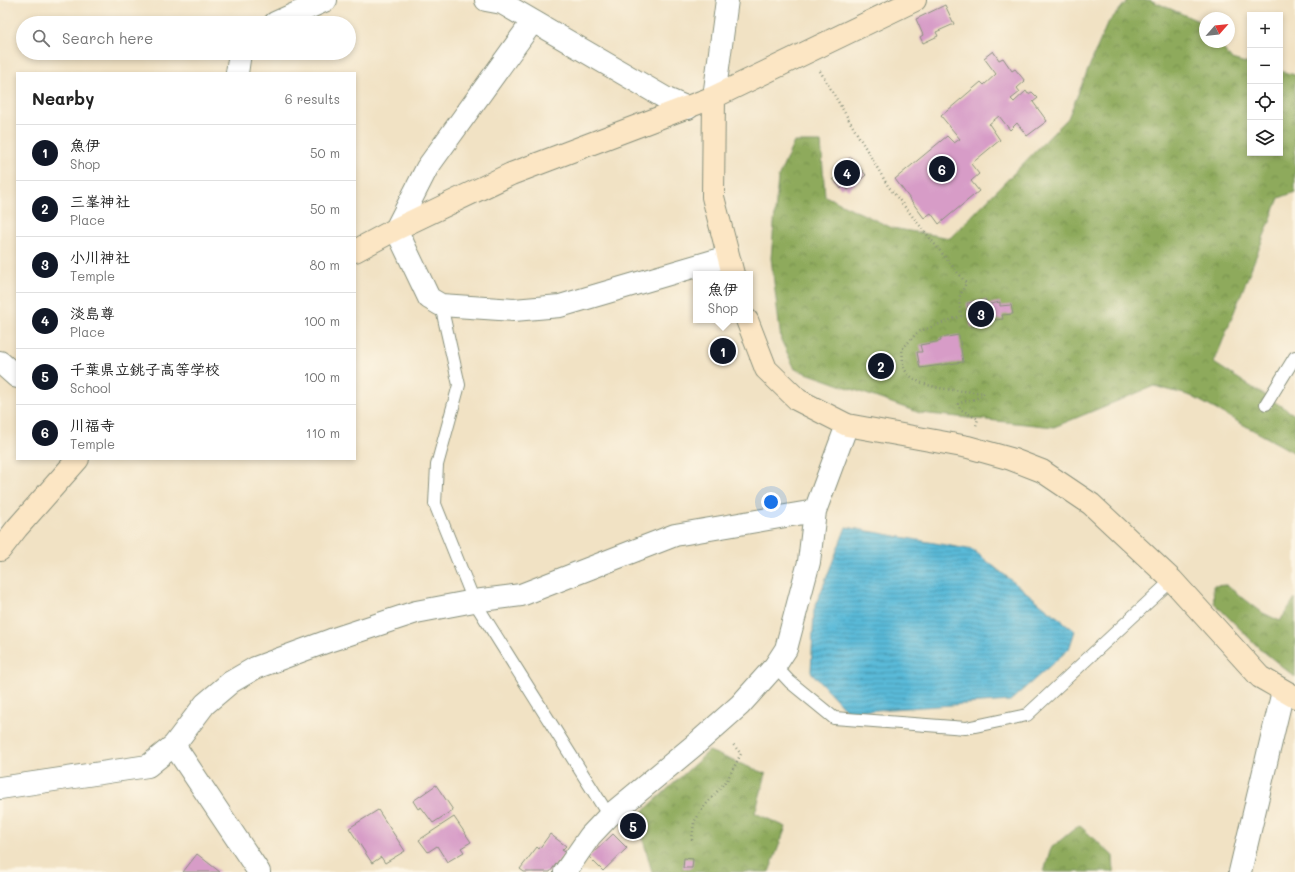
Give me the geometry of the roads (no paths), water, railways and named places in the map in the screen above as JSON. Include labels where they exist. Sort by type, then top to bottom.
[{"type":"street","points":[[291,16],[326,0]]},
{"type":"street","points":[[486,0],[502,3],[668,99],[688,108]]},
{"type":"street","points":[[705,271],[730,265],[713,197],[714,97],[727,0]]},
{"type":"street","points":[[356,249],[511,174],[714,97],[915,0]]},
{"type":"street","points":[[396,229],[427,168],[533,21]]},
{"type":"street","points":[[238,72],[239,60]]},
{"type":"street","points":[[396,229],[429,298],[441,305],[514,310],[560,306],[693,274]]},
{"type":"street","points":[[748,323],[766,369],[798,400],[847,425],[968,448],[1011,459],[1042,471],[1091,504],[1172,580],[1260,676],[1289,694],[1240,872]]},
{"type":"street","points":[[0,362],[16,376]]},
{"type":"street","points":[[566,872],[590,836],[609,816],[740,705],[775,666],[786,649],[809,562],[815,511],[847,425]]},
{"type":"street","points":[[0,550],[17,528],[77,460]]},
{"type":"street","points":[[0,788],[148,766],[174,745],[205,704],[231,682],[255,668],[332,640],[416,612],[474,601],[521,595],[675,535],[815,511]]},
{"type":"street","points":[[174,745],[258,872]]},
{"type":"lane","points":[[441,305],[459,386],[437,465],[435,504],[474,601],[609,816]]},
{"type":"lane","points":[[1266,404],[1295,357]]},
{"type":"lane","points":[[775,666],[790,682],[834,718],[966,728],[1027,714],[1172,580]]},
{"type":"water","points":[[846,527],[973,550],[1075,631],[1069,649],[1010,701],[848,712],[811,672],[814,610]]},
{"type":"place","name":"川福寺","points":[[942,169]]},
{"type":"place","name":"淡島尊","points":[[847,173]]},
{"type":"place","name":"小川神社","points":[[981,314]]},
{"type":"place","name":"魚伊","points":[[723,351]]},
{"type":"place","name":"三峯神社","points":[[881,366]]},
{"type":"place","name":"千葉県立銚子高等学校","points":[[633,826]]}]
